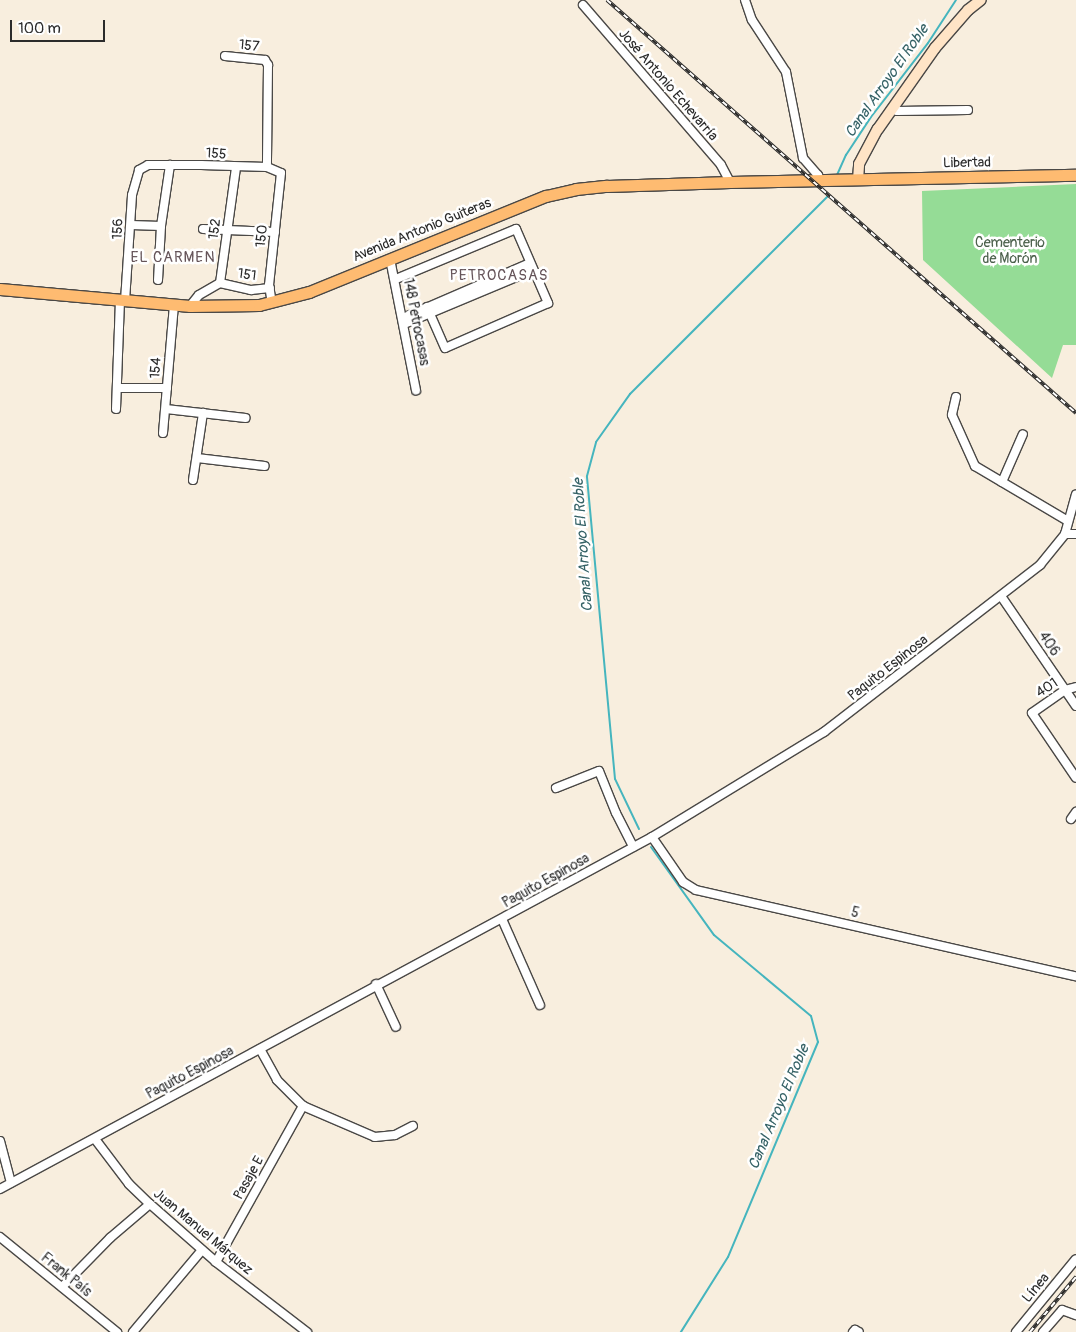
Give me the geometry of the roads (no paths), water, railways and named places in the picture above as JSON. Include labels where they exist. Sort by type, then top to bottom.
[{"type":"main road","name":"Libertad","points":[[858,180],[1076,175]]},
{"type":"main road","name":"Avenida Antonio Guiteras","points":[[0,289],[190,306],[242,306],[272,303],[309,292],[546,196],[607,186],[858,180]]},
{"type":"street","points":[[745,0],[752,20],[786,72],[803,158],[818,175],[820,181]]},
{"type":"street","points":[[858,180],[859,164],[868,145],[892,109],[935,48],[968,10],[980,0]]},
{"type":"street","name":"José Antonio Echevarría","points":[[583,5],[720,165],[730,182]]},
{"type":"street","name":"157","points":[[225,56],[265,60],[268,65],[267,168]]},
{"type":"street","points":[[892,109],[897,111],[968,110]]},
{"type":"street","name":"155","points":[[148,165],[267,168],[281,172]]},
{"type":"street","name":"156","points":[[116,409],[122,300],[132,225],[132,195],[135,177],[139,170],[148,165]]},
{"type":"street","points":[[158,280],[161,226],[170,165]]},
{"type":"street","name":"152","points":[[220,283],[236,168]]},
{"type":"street","name":"150","points":[[272,303],[270,288],[281,172]]},
{"type":"street","points":[[132,225],[161,226]]},
{"type":"street","points":[[203,229],[275,232]]},
{"type":"street","points":[[396,279],[516,229],[548,303],[445,348],[429,310]]},
{"type":"street","name":"148 Petrocasas","points":[[390,259],[396,279],[416,390]]},
{"type":"street","points":[[403,321],[532,266]]},
{"type":"street","points":[[190,306],[198,295],[220,283]]},
{"type":"street","name":"151","points":[[220,283],[251,290],[270,288]]},
{"type":"street","name":"154","points":[[164,433],[174,305]]},
{"type":"street","points":[[117,388],[167,388]]},
{"type":"street","points":[[956,397],[952,415],[975,466],[1068,521]]},
{"type":"street","points":[[166,409],[245,418]]},
{"type":"street","points":[[193,480],[203,413]]},
{"type":"street","points":[[1002,482],[1023,434]]},
{"type":"street","points":[[197,458],[265,466]]},
{"type":"street","points":[[1076,494],[1064,534],[1076,534]]},
{"type":"street","name":"Paquito Espinosa","points":[[0,1190],[376,984],[502,919],[652,837],[824,732],[1040,565],[1064,534]]},
{"type":"street","name":"406","points":[[1001,596],[1076,706]]},
{"type":"street","name":"401","points":[[1076,687],[1065,690],[1032,713],[1076,778]]},
{"type":"street","points":[[556,788],[599,772],[616,814],[633,847]]},
{"type":"street","name":"5","points":[[652,837],[683,882],[696,890],[1076,976]]},
{"type":"street","points":[[502,919],[540,1005]]},
{"type":"street","points":[[376,984],[396,1027]]},
{"type":"street","points":[[260,1049],[277,1080],[303,1106],[375,1137],[395,1136],[413,1126]]},
{"type":"street","name":"Pasaje E","points":[[216,1262],[303,1106]]},
{"type":"street","name":"Juan Manuel Márquez","points":[[95,1139],[129,1184],[150,1204],[216,1262],[306,1332]]},
{"type":"street","points":[[0,1141],[11,1183]]},
{"type":"street","points":[[62,1287],[110,1238],[150,1204]]},
{"type":"street","name":"Frank País","points":[[0,1238],[117,1332]]},
{"type":"street","points":[[133,1332],[202,1250]]},
{"type":"street","name":"Línea","points":[[1016,1332],[1076,1259]]},
{"type":"street","points":[[1043,1332],[1062,1310],[1076,1315]]},
{"type":"waterway","name":"Canal Arroyo El Roble","points":[[837,175],[846,155],[871,117],[928,43],[956,0]]},
{"type":"waterway","name":"Canal Arroyo El Roble","points":[[639,829],[615,779],[587,476],[596,442],[630,394],[827,197]]},
{"type":"waterway","name":"Canal Arroyo El Roble","points":[[651,847],[714,935],[811,1016],[818,1042],[728,1257],[681,1332]]},
{"type":"railway","points":[[607,0],[1076,413]]},
{"type":"railway","points":[[1030,1332],[1076,1277]]},
{"type":"district","name":"EL CARMEN","points":[[173,258]]},
{"type":"district","name":"PETROCASAS","points":[[499,276]]},
{"type":"park label","name":"Cementerio de Morón","points":[[1010,252]]}]
